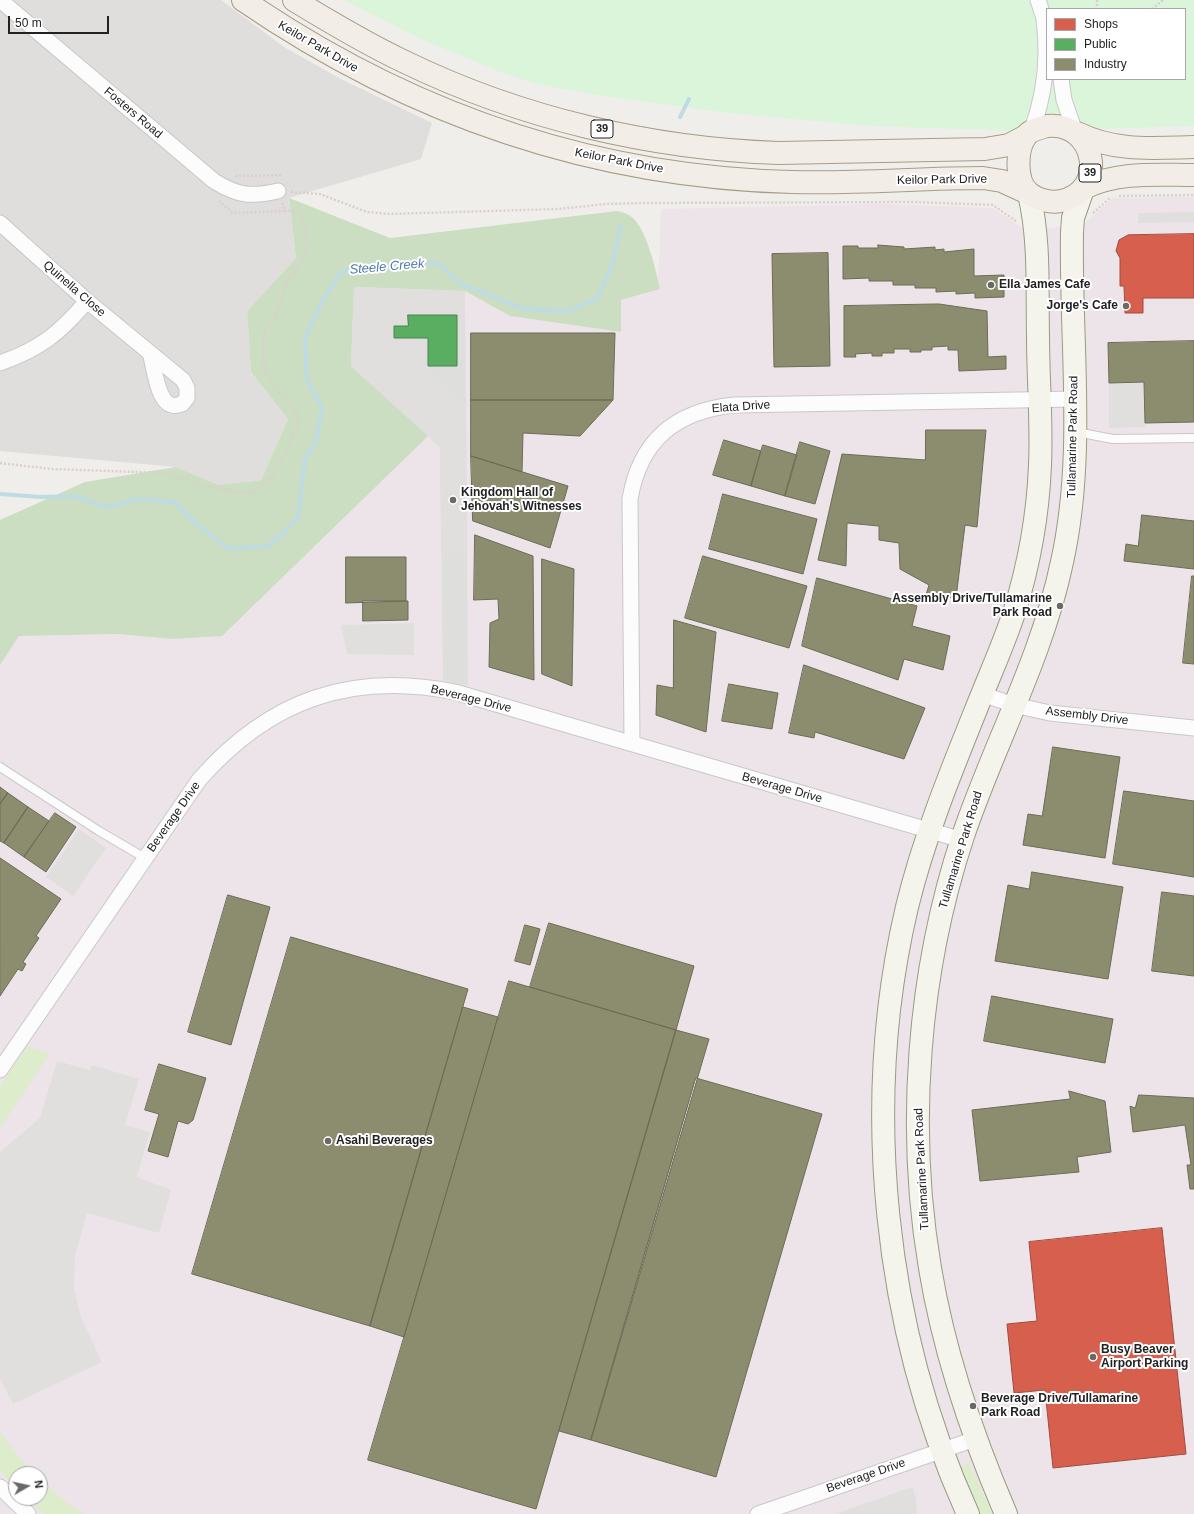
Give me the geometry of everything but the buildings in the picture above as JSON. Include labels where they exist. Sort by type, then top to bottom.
[{"type":"main road","name":"Keilor Park Drive","points":[[243,0],[309,43],[374,79],[406,94],[472,121],[583,155],[669,171],[735,179],[815,182],[984,178],[1002,181],[1028,193]]},
{"type":"main road","name":"39","points":[[294,0],[376,47],[433,75],[528,110],[627,135],[749,152],[780,153],[985,149],[1009,145],[1029,134],[1052,125],[1062,126],[1099,142],[1121,147],[1194,147]]},
{"type":"main road","name":"39","points":[[1076,132],[1087,147],[1091,162],[1090,176],[1084,188]]},
{"type":"main road","points":[[1028,193],[1021,178],[1018,162],[1022,144],[1029,134]]},
{"type":"main road","name":"39","points":[[1028,193],[1045,200],[1060,201],[1070,198],[1084,188],[1104,179],[1118,177],[1194,174]]},
{"type":"street","name":"Fosters Road","points":[[0,0],[214,182],[231,191],[246,195],[262,195],[278,191]]},
{"type":"street","points":[[1029,134],[1040,103],[1046,68],[1046,24],[1038,0]]},
{"type":"street","points":[[1061,80],[1064,100],[1076,132]]},
{"type":"street","name":"Tullamarine Park Road","points":[[1006,1514],[976,1439],[948,1352],[936,1297],[924,1223],[919,1155],[920,1069],[926,995],[942,910],[962,840],[990,761],[1014,705],[1046,622],[1062,562],[1072,506],[1075,432],[1072,232],[1073,218],[1084,188]]},
{"type":"street","points":[[968,1514],[942,1450],[914,1361],[903,1312],[891,1237],[885,1162],[885,1085],[894,976],[907,906],[930,831],[953,766],[1007,632],[1029,556],[1038,494],[1040,400],[1036,231],[1028,193]]},
{"type":"street","name":"Quinella Close","points":[[0,223],[87,301],[150,353]]},
{"type":"street","points":[[0,363],[37,348],[58,333],[87,301]]},
{"type":"street","name":"Elata Drive","points":[[632,744],[630,499],[637,469],[660,436],[670,427],[694,413],[705,409],[734,405],[1075,399]]},
{"type":"street","name":"Beverage Drive","points":[[0,1070],[199,780],[239,739],[263,722],[310,700],[330,693],[387,685],[433,688],[461,694],[962,840]]},
{"type":"street","name":"Assembly Drive","points":[[982,694],[1014,705],[1050,713],[1194,728]]},
{"type":"street","name":"Beverage Drive","points":[[758,1514],[976,1439]]},
{"type":"street","points":[[0,1487],[23,1512]]},
{"type":"lane","points":[[1075,432],[1113,439],[1194,438]]},
{"type":"lane","points":[[0,767],[99,831],[145,858]]},
{"type":"path","points":[[1153,8],[1163,0]]},
{"type":"path","points":[[230,176],[283,175]]},
{"type":"path","points":[[0,463],[52,470],[167,473],[202,485],[243,493],[257,490],[268,482],[286,454],[299,422],[294,409],[275,388],[264,371],[263,351],[265,330],[276,314],[282,292],[290,275],[302,260],[306,240],[303,219],[300,212],[285,211],[278,191],[320,194],[367,212],[389,214],[559,209],[606,204],[643,203],[914,202],[993,205],[1027,229],[1027,231],[1036,231]]},
{"type":"path","points":[[1092,215],[1111,196],[1194,195]]},
{"type":"shaded area","points":[[0,0],[221,0],[284,47],[341,79],[432,123],[421,159],[289,198],[296,258],[247,311],[251,372],[288,419],[261,480],[219,485],[176,467],[0,451]]},
{"type":"shaded area","points":[[1194,197],[1194,1514],[0,1514],[0,665],[19,636],[118,634],[172,639],[465,291],[510,316],[621,332],[621,300],[660,289],[658,280],[661,209],[881,204],[993,208],[1025,230],[1083,225],[1112,198]]},
{"type":"shaded area","points":[[1194,212],[1194,222],[1138,223],[1138,213]]},
{"type":"shaded area","name":"Kingdom Hall of Jehovah's Witnesses","points":[[354,287],[465,291],[468,686],[443,680],[440,447],[351,366]]},
{"type":"shaded area","name":"Kingdom Hall of Jehovah's Witnesses","points":[[354,287],[465,291],[465,315],[408,316],[408,326],[394,326],[394,338],[428,338],[428,366],[466,402],[467,553],[441,554],[440,447],[351,366]]},
{"type":"shaded area","points":[[1144,382],[1145,427],[1109,428],[1109,383]]},
{"type":"shaded area","points":[[414,623],[414,655],[347,654],[341,625]]},
{"type":"shaded area","points":[[79,829],[106,848],[73,896],[46,877]]},
{"type":"shaded area","points":[[57,1061],[90,1070],[92,1065],[139,1079],[125,1125],[150,1132],[137,1177],[171,1190],[159,1233],[87,1213],[75,1256],[74,1288],[81,1318],[102,1362],[13,1404],[0,1379],[0,1152],[40,1118]]},
{"type":"shaded area","points":[[912,1487],[916,1498],[917,1514],[835,1514]]},
{"type":"green space","points":[[344,0],[1194,0],[1194,126],[1093,129],[1072,117],[1053,115],[1043,117],[1017,131],[870,126],[736,114],[603,96],[537,84],[498,71],[421,39]]},
{"type":"green space","points":[[289,198],[390,238],[617,211],[628,215],[639,225],[647,242],[660,289],[621,300],[621,332],[510,316],[465,291],[354,287],[351,366],[428,436],[222,636],[172,639],[118,634],[19,636],[0,665],[0,520],[85,482],[176,467],[219,485],[261,480],[288,419],[251,372],[247,311],[296,258]]},
{"type":"green space","points":[[27,1047],[50,1053],[0,1128],[0,1086]]},
{"type":"green space","points":[[0,1432],[27,1466],[8,1466],[8,1480],[0,1471]]},
{"type":"green space","points":[[967,1464],[971,1467],[992,1514],[976,1514],[960,1469]]},
{"type":"green space","points":[[48,1486],[67,1503],[84,1514],[44,1514],[35,1506],[48,1506]]},
{"type":"waterway","name":"Steele Creek","points":[[680,117],[689,99]]},
{"type":"waterway","name":"Steele Creek","points":[[0,494],[41,497],[74,496],[107,507],[138,499],[174,502],[199,526],[229,549],[269,546],[298,518],[305,459],[316,442],[322,408],[307,379],[305,338],[321,303],[341,272],[380,266],[438,263],[461,284],[522,308],[566,312],[597,299],[612,266],[621,226]]},
{"type":"place","name":"Ella James Cafe","points":[[991,285]]},
{"type":"place","name":"Jorge's Cafe","points":[[1126,306]]},
{"type":"place","name":"Kingdom Hall of Jehovah's Witnesses","points":[[453,500]]},
{"type":"place","name":"Assembly Drive/Tullamarine Park Road","points":[[1060,606]]},
{"type":"place","name":"Asahi Beverages","points":[[328,1141]]},
{"type":"place","name":"Busy Beaver Airport Parking","points":[[1093,1357]]},
{"type":"place","name":"Beverage Drive/Tullamarine Park Road","points":[[973,1406]]}]
